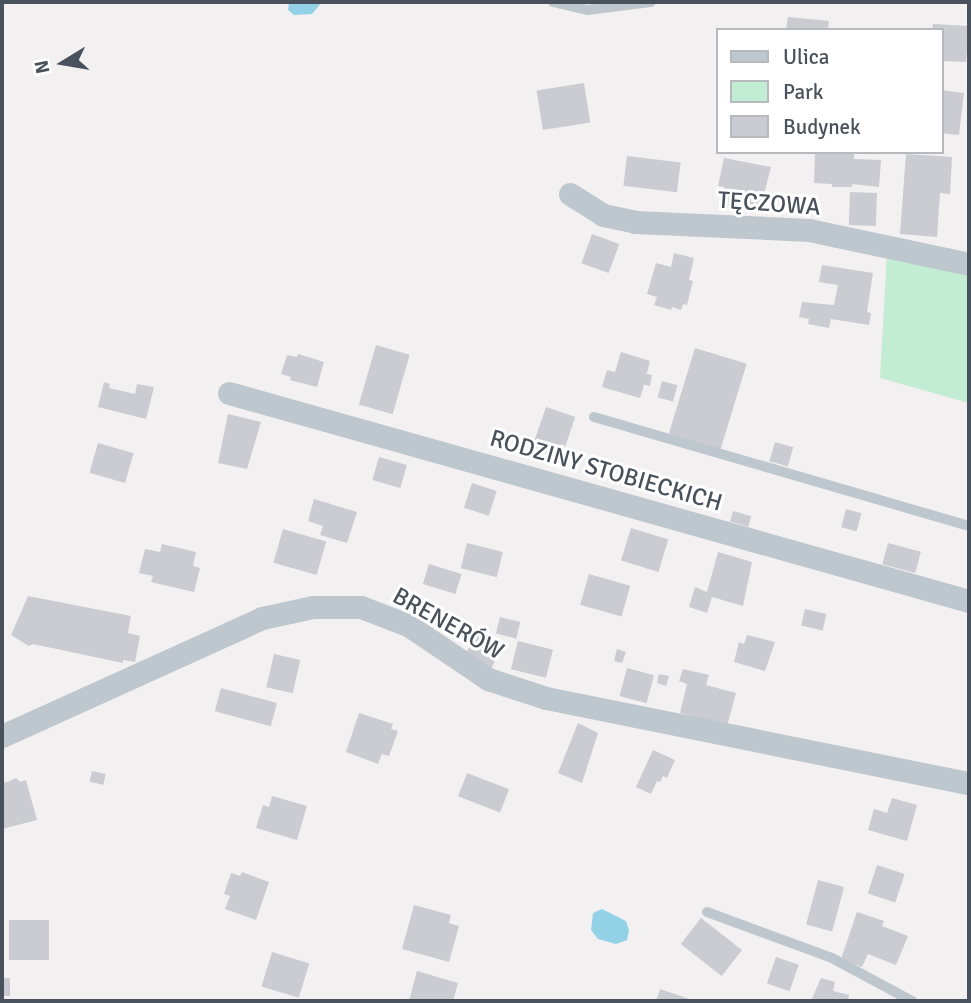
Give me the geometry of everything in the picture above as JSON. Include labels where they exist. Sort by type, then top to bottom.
[{"type":"street","name":"TĘCZOWA","points":[[570,194],[603,215],[635,222],[809,230],[969,264]]},
{"type":"street","name":"RODZINY STOBIECKICH","points":[[229,393],[969,601]]},
{"type":"street","name":"BRENERÓW","points":[[2,736],[262,618],[313,607],[361,607],[408,625],[488,679],[546,698],[969,783]]},
{"type":"lane","points":[[553,2],[587,10],[651,2]]},
{"type":"lane","points":[[594,417],[969,526]]},
{"type":"lane","points":[[708,912],[832,958],[912,1001]]},
{"type":"green space","points":[[887,253],[969,270],[969,403],[880,378]]},
{"type":"water","points":[[289,2],[322,2],[312,14],[294,15],[288,10]]},
{"type":"water","points":[[602,909],[626,921],[629,930],[627,940],[616,944],[598,939],[591,930],[593,913]]},
{"type":"building","points":[[788,17],[829,21],[828,28],[786,28]]},
{"type":"building","points":[[933,24],[969,26],[966,62],[943,61],[943,28],[932,28]]},
{"type":"building","points":[[584,83],[590,123],[543,130],[537,91]]},
{"type":"building","points":[[943,90],[964,93],[959,135],[943,133]]},
{"type":"building","points":[[815,154],[854,154],[854,159],[881,160],[879,187],[852,184],[852,187],[832,187],[832,184],[814,183]]},
{"type":"building","points":[[906,154],[952,157],[950,194],[940,193],[937,237],[900,234]]},
{"type":"building","points":[[627,156],[681,163],[677,192],[623,186]]},
{"type":"building","points":[[724,158],[771,167],[761,205],[750,204],[749,212],[720,206],[724,187],[718,186]]},
{"type":"building","points":[[850,192],[877,193],[876,226],[849,225]]},
{"type":"building","points":[[592,234],[619,244],[609,273],[581,263]]},
{"type":"building","points":[[674,253],[694,258],[689,280],[693,281],[687,305],[683,304],[681,310],[654,305],[657,297],[647,294],[656,263],[671,267]]},
{"type":"building","points":[[822,265],[873,273],[867,312],[871,313],[869,325],[831,319],[829,328],[808,324],[809,319],[799,317],[802,302],[834,305],[838,285],[819,282]]},
{"type":"building","points":[[376,345],[410,355],[393,414],[359,405]]},
{"type":"building","points":[[695,348],[747,364],[720,452],[668,436]]},
{"type":"building","points":[[621,352],[650,361],[647,373],[644,373],[652,375],[650,386],[641,384],[644,385],[640,398],[602,387],[607,370],[615,372]]},
{"type":"building","points":[[298,354],[324,362],[317,387],[290,380],[291,377],[281,374],[287,355],[297,357]]},
{"type":"building","points":[[662,381],[677,385],[673,402],[658,397]]},
{"type":"building","points":[[104,382],[110,384],[109,388],[135,394],[137,384],[154,387],[146,419],[98,407]]},
{"type":"building","points":[[546,407],[575,417],[561,459],[532,449]]},
{"type":"building","points":[[228,414],[261,422],[247,469],[218,463]]},
{"type":"building","points":[[775,442],[793,447],[788,466],[769,461]]},
{"type":"building","points":[[98,443],[134,453],[125,483],[89,473]]},
{"type":"building","points":[[379,457],[407,465],[400,488],[372,480]]},
{"type":"building","points":[[472,483],[497,491],[489,516],[464,508]]},
{"type":"building","points":[[314,499],[357,512],[347,543],[320,535],[323,526],[308,521]]},
{"type":"building","points":[[846,509],[861,513],[857,531],[841,527]]},
{"type":"building","points":[[733,511],[751,516],[748,527],[730,522]]},
{"type":"building","points":[[631,528],[668,539],[658,572],[621,561]]},
{"type":"building","points":[[283,529],[326,541],[317,575],[273,563]]},
{"type":"building","points":[[467,543],[503,552],[497,577],[461,568]]},
{"type":"building","points":[[888,543],[921,552],[915,573],[882,564]]},
{"type":"building","points":[[162,544],[196,552],[193,566],[200,568],[194,592],[151,582],[153,576],[139,573],[145,549],[160,552]]},
{"type":"building","points":[[718,552],[752,562],[743,606],[712,597],[707,613],[689,607],[695,587],[707,592]]},
{"type":"building","points":[[429,564],[462,574],[455,594],[423,584]]},
{"type":"building","points":[[589,574],[630,586],[622,617],[580,605]]},
{"type":"building","points":[[28,596],[131,616],[128,633],[140,636],[135,662],[123,660],[123,663],[33,644],[29,646],[11,635]]},
{"type":"building","points":[[805,609],[826,614],[823,631],[801,626]]},
{"type":"building","points":[[500,617],[520,622],[516,639],[496,633]]},
{"type":"building","points":[[476,633],[488,639],[483,647],[498,655],[489,673],[463,660]]},
{"type":"building","points":[[747,635],[775,642],[765,671],[734,662],[739,642],[744,644]]},
{"type":"building","points":[[518,641],[553,650],[546,678],[511,669]]},
{"type":"building","points":[[617,649],[626,652],[622,663],[614,661]]},
{"type":"building","points":[[274,654],[300,660],[293,693],[266,687]]},
{"type":"building","points":[[627,668],[654,675],[647,703],[619,696]]},
{"type":"building","points":[[683,669],[709,675],[706,685],[736,693],[727,726],[680,713],[687,684],[679,681]]},
{"type":"building","points":[[659,674],[669,676],[666,686],[657,683]]},
{"type":"building","points":[[221,688],[277,703],[271,726],[215,711]]},
{"type":"building","points":[[359,713],[393,724],[391,729],[398,731],[389,756],[382,754],[378,764],[346,752]]},
{"type":"building","points":[[578,723],[598,733],[582,783],[558,773]]},
{"type":"building","points":[[653,750],[675,760],[667,778],[663,776],[660,782],[657,781],[651,794],[636,787]]},
{"type":"building","points":[[92,771],[106,774],[103,785],[90,782]]},
{"type":"building","points":[[467,773],[509,789],[500,812],[458,796]]},
{"type":"building","points":[[2,776],[5,783],[16,778],[20,782],[26,780],[37,820],[2,829]]},
{"type":"building","points":[[272,796],[307,806],[297,840],[256,828],[263,805],[269,807]]},
{"type":"building","points":[[892,798],[917,805],[907,841],[868,830],[874,809],[887,813]]},
{"type":"building","points":[[877,865],[905,874],[895,902],[868,894]]},
{"type":"building","points":[[242,872],[269,882],[256,920],[225,909],[230,896],[224,894],[231,873],[240,876]]},
{"type":"building","points":[[818,880],[844,887],[832,931],[806,924]]},
{"type":"building","points":[[414,905],[451,915],[449,923],[459,926],[449,962],[402,949]]},
{"type":"building","points":[[857,912],[884,921],[882,926],[908,936],[896,965],[868,954],[862,967],[841,959]]},
{"type":"building","points":[[701,918],[742,950],[722,976],[681,944]]},
{"type":"building","points":[[9,920],[49,920],[49,960],[9,960]]},
{"type":"building","points":[[272,952],[309,963],[299,998],[261,986]]},
{"type":"building","points":[[776,957],[799,965],[790,991],[767,983]]},
{"type":"building","points":[[417,971],[458,983],[453,1001],[409,1001]]},
{"type":"building","points":[[2,978],[10,978],[10,996],[2,996]]},
{"type":"building","points":[[821,978],[835,982],[833,991],[849,995],[848,1001],[811,1001]]},
{"type":"building","points":[[660,989],[695,1001],[656,1001]]}]
